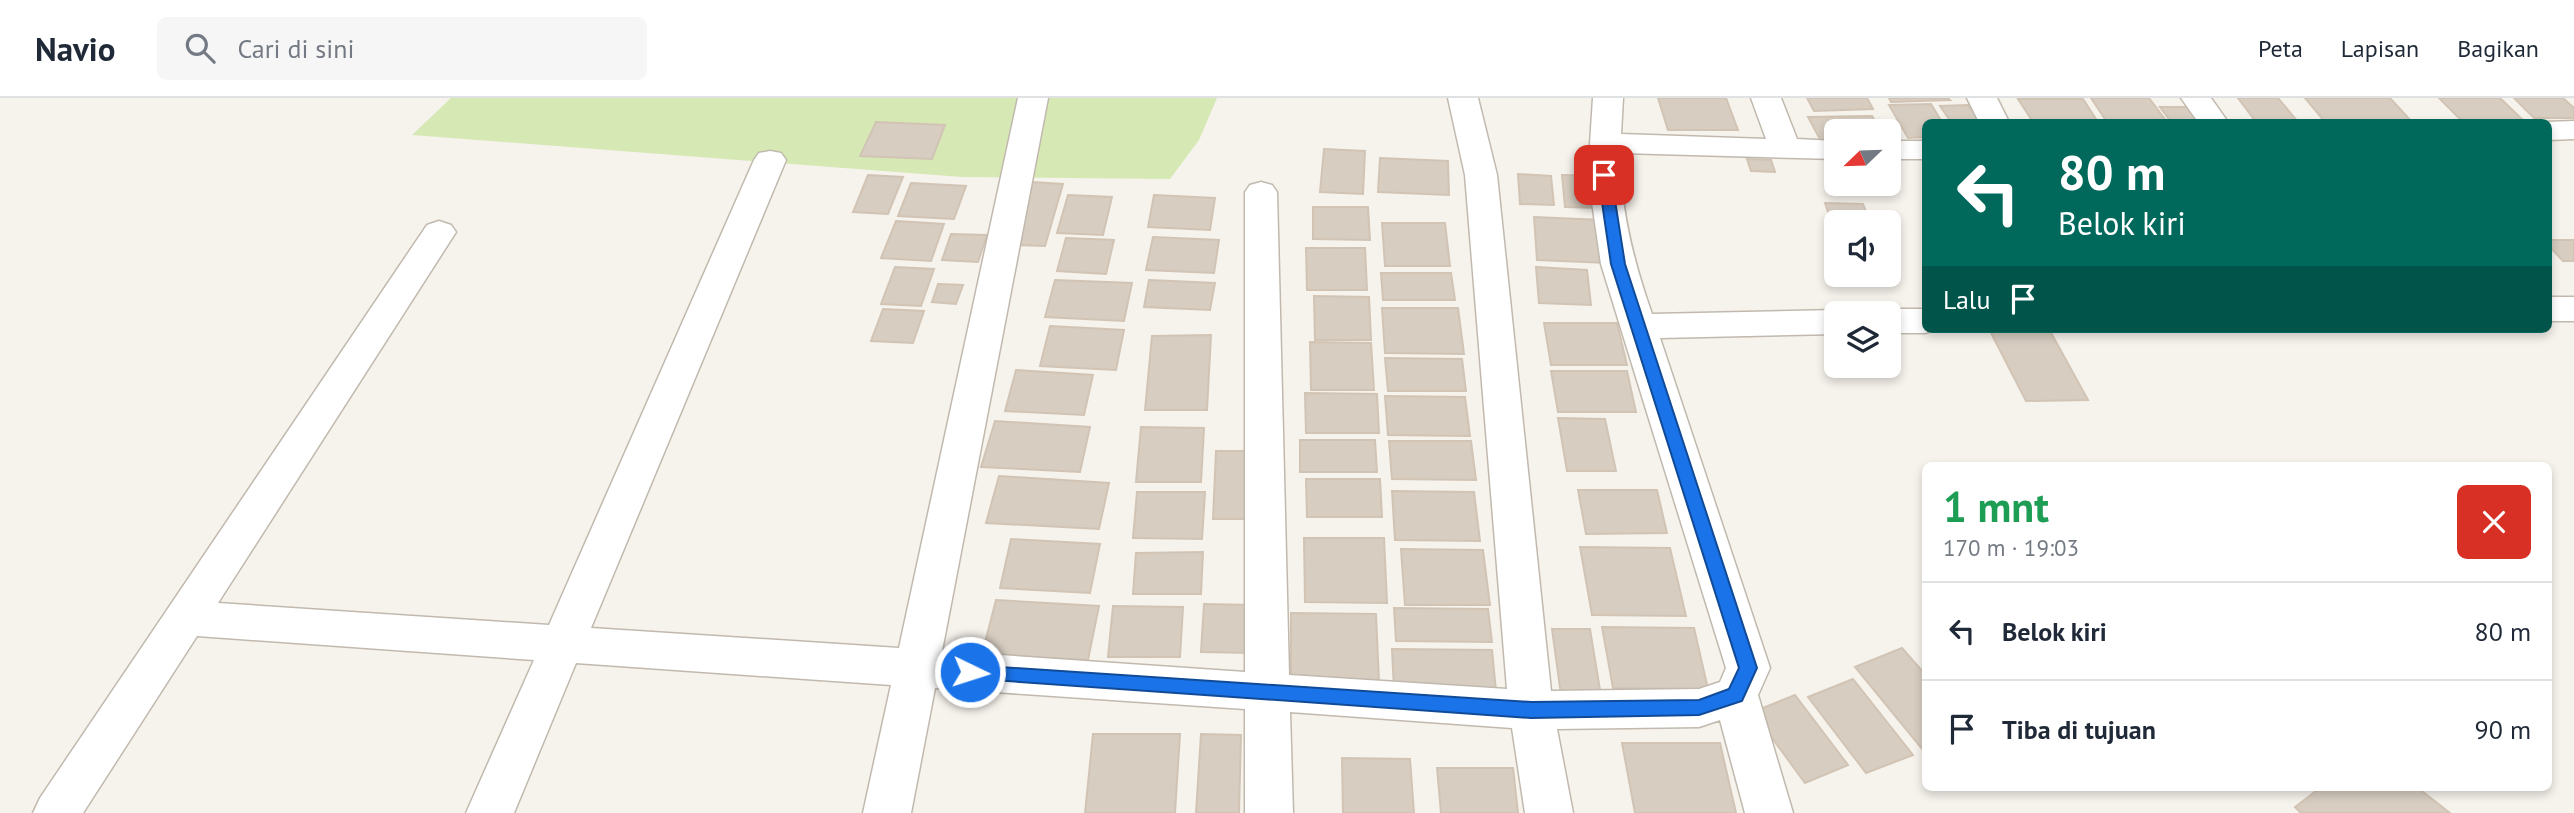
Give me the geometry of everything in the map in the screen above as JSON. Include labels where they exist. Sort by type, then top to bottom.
[{"type":"street","points":[[887,813],[1033,98]]},
{"type":"street","points":[[1464,98],[1481,175],[1531,710],[1549,813]]},
{"type":"street","points":[[1608,98],[1604,175],[1618,264],[1748,668],[1736,695],[1769,813]]},
{"type":"street","points":[[1766,98],[1785,149]]},
{"type":"street","points":[[1982,98],[1992,119]]},
{"type":"street","points":[[2196,98],[2211,119]]},
{"type":"street","points":[[2552,131],[2574,130]]},
{"type":"street","points":[[1607,143],[1824,150]]},
{"type":"street","points":[[1901,150],[1922,150]]},
{"type":"street","points":[[491,813],[770,160]]},
{"type":"street","points":[[1261,192],[1269,813]]},
{"type":"street","points":[[57,813],[439,232]]},
{"type":"street","points":[[2552,309],[2574,309]]},
{"type":"street","points":[[1901,321],[1922,321]]},
{"type":"street","points":[[1639,326],[1824,322]]},
{"type":"street","points":[[184,618],[1531,710],[1699,708],[1736,695]]},
{"type":"green space","points":[[451,98],[1217,98],[1199,140],[1170,179],[962,177],[412,135]]},
{"type":"building","points":[[1658,98],[1726,98],[1738,130],[1668,130]]},
{"type":"building","points":[[1807,98],[1867,98],[1873,109],[1814,111]]},
{"type":"building","points":[[1889,98],[1948,98],[1950,100],[1891,102]]},
{"type":"building","points":[[2091,98],[2149,98],[2165,119],[2105,119]]},
{"type":"building","points":[[2238,98],[2278,98],[2296,119],[2254,119]]},
{"type":"building","points":[[2305,98],[2390,98],[2409,119],[2322,119]]},
{"type":"building","points":[[2439,98],[2500,98],[2522,119],[2460,119]]},
{"type":"building","points":[[2514,98],[2563,98],[2574,108],[2574,118],[2534,118]]},
{"type":"building","points":[[2018,99],[2083,99],[2096,119],[2031,119]]},
{"type":"building","points":[[1931,104],[1940,119],[1922,119],[1922,137],[1908,138],[1901,126],[1901,119],[1897,119],[1889,105]]},
{"type":"building","points":[[1968,105],[1978,119],[1949,119],[1940,106]]},
{"type":"building","points":[[2160,107],[2189,107],[2199,119],[2169,119]]},
{"type":"building","points":[[1872,116],[1874,119],[1824,119],[1822,143],[1808,117]]},
{"type":"building","points":[[876,122],[945,125],[932,159],[860,156]]},
{"type":"building","points":[[1324,149],[1365,151],[1363,194],[1320,192]]},
{"type":"building","points":[[1380,158],[1448,161],[1449,195],[1378,192]]},
{"type":"building","points":[[1747,159],[1771,160],[1775,172],[1751,171]]},
{"type":"building","points":[[1518,174],[1551,176],[1554,205],[1520,204]]},
{"type":"building","points":[[868,175],[903,177],[888,214],[853,212]]},
{"type":"building","points":[[1562,175],[1596,176],[1600,208],[1565,207]]},
{"type":"building","points":[[1032,182],[1063,184],[1045,246],[1013,245]]},
{"type":"building","points":[[911,183],[966,186],[954,219],[898,216]]},
{"type":"building","points":[[1068,195],[1112,197],[1103,235],[1057,233]]},
{"type":"building","points":[[1154,195],[1215,198],[1210,230],[1148,227]]},
{"type":"building","points":[[1825,203],[1863,204],[1865,210],[1827,210]]},
{"type":"building","points":[[1313,207],[1368,207],[1370,240],[1313,239]]},
{"type":"building","points":[[1534,217],[1602,220],[1608,263],[1537,260]]},
{"type":"building","points":[[896,221],[944,224],[931,261],[881,258]]},
{"type":"building","points":[[1382,223],[1445,223],[1450,266],[1385,266]]},
{"type":"building","points":[[951,234],[987,235],[978,262],[942,260]]},
{"type":"building","points":[[1153,237],[1219,240],[1214,273],[1146,270]]},
{"type":"building","points":[[1066,238],[1114,240],[1106,274],[1057,271]]},
{"type":"building","points":[[2552,240],[2574,240],[2574,261],[2563,261],[2552,249]]},
{"type":"building","points":[[1306,248],[1365,248],[1367,290],[1307,290]]},
{"type":"building","points":[[895,267],[934,269],[921,306],[881,304]]},
{"type":"building","points":[[1536,267],[1587,270],[1591,305],[1539,303]]},
{"type":"building","points":[[1381,273],[1451,273],[1455,300],[1383,300]]},
{"type":"building","points":[[1055,280],[1132,283],[1124,321],[1045,317]]},
{"type":"building","points":[[1149,280],[1215,283],[1210,310],[1144,307]]},
{"type":"building","points":[[938,284],[963,285],[956,304],[932,302]]},
{"type":"building","points":[[1314,296],[1369,297],[1371,340],[1315,340]]},
{"type":"building","points":[[1382,308],[1458,308],[1464,354],[1385,353]]},
{"type":"building","points":[[883,309],[924,311],[913,343],[871,341]]},
{"type":"building","points":[[1544,323],[1617,323],[1627,365],[1551,365]]},
{"type":"building","points":[[1050,326],[1124,330],[1116,370],[1040,366]]},
{"type":"building","points":[[1991,333],[2051,333],[2088,400],[2026,401]]},
{"type":"building","points":[[1211,335],[1207,410],[1145,410],[1152,336]]},
{"type":"building","points":[[1310,342],[1371,343],[1374,390],[1311,390]]},
{"type":"building","points":[[1385,358],[1462,359],[1466,391],[1388,391]]},
{"type":"building","points":[[1016,370],[1093,375],[1084,415],[1005,411]]},
{"type":"building","points":[[1551,371],[1627,371],[1636,412],[1558,412]]},
{"type":"building","points":[[1305,393],[1377,394],[1379,433],[1306,433]]},
{"type":"building","points":[[1385,396],[1465,397],[1470,436],[1388,435]]},
{"type":"building","points":[[1558,418],[1605,419],[1616,471],[1567,471]]},
{"type":"building","points":[[995,421],[1090,427],[1080,472],[981,467]]},
{"type":"building","points":[[1141,427],[1204,428],[1201,482],[1136,482]]},
{"type":"building","points":[[1300,440],[1375,440],[1377,472],[1300,472]]},
{"type":"building","points":[[1389,441],[1471,441],[1476,480],[1392,479]]},
{"type":"building","points":[[1216,451],[1248,451],[1246,519],[1213,519]]},
{"type":"building","points":[[999,476],[1109,483],[1099,529],[986,523]]},
{"type":"building","points":[[1306,479],[1380,479],[1382,517],[1307,517]]},
{"type":"building","points":[[1578,490],[1657,490],[1667,533],[1586,534]]},
{"type":"building","points":[[1392,491],[1474,492],[1480,541],[1395,540]]},
{"type":"building","points":[[1137,492],[1205,492],[1202,539],[1133,538]]},
{"type":"building","points":[[1304,538],[1384,538],[1387,603],[1305,602]]},
{"type":"building","points":[[1011,539],[1100,544],[1090,593],[1000,588]]},
{"type":"building","points":[[1580,547],[1670,548],[1686,616],[1592,615]]},
{"type":"building","points":[[1401,549],[1483,550],[1490,605],[1405,605]]},
{"type":"building","points":[[1203,552],[1201,594],[1133,594],[1136,553]]},
{"type":"building","points":[[996,600],[1099,606],[1088,660],[982,654]]},
{"type":"building","points":[[1204,604],[1251,605],[1250,653],[1201,652]]},
{"type":"building","points":[[1113,606],[1183,607],[1180,657],[1108,657]]},
{"type":"building","points":[[1394,608],[1488,609],[1492,642],[1396,641]]},
{"type":"building","points":[[1291,613],[1376,614],[1379,681],[1291,680]]},
{"type":"building","points":[[1602,627],[1694,628],[1708,689],[1613,688]]},
{"type":"building","points":[[1552,629],[1590,629],[1601,696],[1561,695]]},
{"type":"building","points":[[1902,648],[1922,671],[1922,749],[1855,667]]},
{"type":"building","points":[[1392,649],[1492,650],[1496,691],[1394,690]]},
{"type":"building","points":[[1853,679],[1913,755],[1866,773],[1808,697]]},
{"type":"building","points":[[1795,695],[1848,765],[1805,783],[1753,712]]},
{"type":"building","points":[[1093,734],[1180,734],[1175,813],[1085,813]]},
{"type":"building","points":[[1201,734],[1241,735],[1239,813],[1196,813]]},
{"type":"building","points":[[1622,743],[1720,743],[1736,813],[1635,813]]},
{"type":"building","points":[[1342,758],[1410,759],[1414,813],[1343,813]]},
{"type":"building","points":[[1437,768],[1513,768],[1518,813],[1441,813]]},
{"type":"building","points":[[2316,791],[2422,791],[2450,813],[2301,813],[2295,807]]},
{"type":"route","points":[[970,672],[1531,710],[1699,708],[1736,695],[1748,668],[1618,264],[1604,175]]}]
